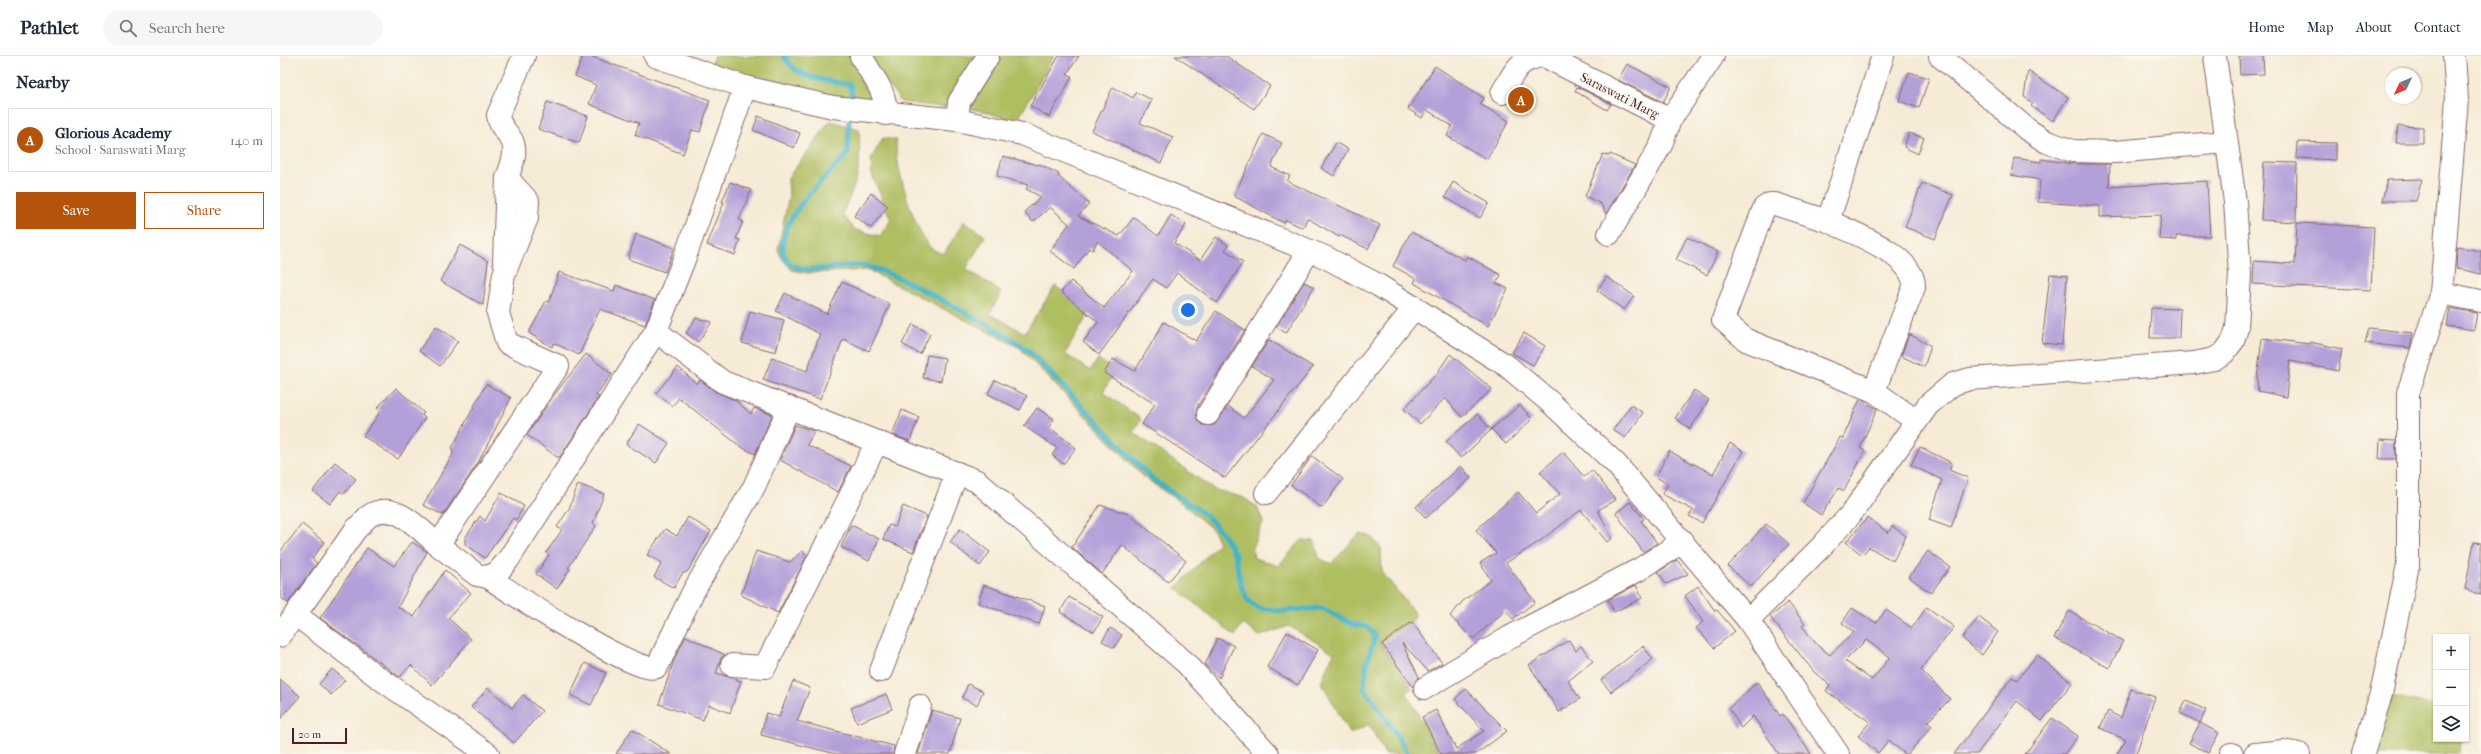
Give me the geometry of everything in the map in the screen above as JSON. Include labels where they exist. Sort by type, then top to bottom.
[{"type":"street","points":[[438,545],[558,366],[507,343],[498,313],[504,274],[527,218],[528,200],[507,178],[514,157],[513,142],[499,123],[498,115],[524,56]]},
{"type":"street","points":[[655,56],[745,87],[833,107],[886,114],[957,120],[1022,134],[1309,251],[1371,282],[1415,307],[1507,366],[1551,403],[1616,464],[1683,541],[1748,620],[1838,754]]},
{"type":"street","points":[[861,56],[880,85],[886,102],[886,114]]},
{"type":"street","points":[[957,120],[959,102],[988,56]]},
{"type":"street","name":"Saraswati Marg","points":[[1502,94],[1518,66],[1530,57],[1544,56],[1670,120],[1713,56]]},
{"type":"street","points":[[1828,221],[1883,56]]},
{"type":"street","points":[[1940,56],[2028,130],[2047,142],[2072,151],[2115,152],[2226,142]]},
{"type":"street","points":[[1748,620],[1822,546],[1851,514],[1916,421],[1939,393],[1953,384],[1970,379],[2194,363],[2214,359],[2224,353],[2233,341],[2237,328],[2240,274],[2235,202],[2215,56]]},
{"type":"street","points":[[2363,754],[2381,694],[2408,565],[2408,393],[2441,293],[2457,99],[2454,56]]},
{"type":"street","points":[[488,578],[498,572],[508,560],[656,331],[685,257],[745,87]]},
{"type":"street","points":[[1609,234],[1661,145],[1670,120]]},
{"type":"street","points":[[1874,391],[1914,287],[1914,278],[1906,266],[1880,246],[1828,221],[1775,204],[1770,204],[1764,208],[1723,320],[1746,340],[1874,391],[1916,421]]},
{"type":"street","points":[[1208,414],[1309,251]]},
{"type":"street","points":[[2441,293],[2481,301]]},
{"type":"street","points":[[1266,493],[1415,307]]},
{"type":"street","points":[[656,331],[723,382],[977,481],[1187,664],[1268,754]]},
{"type":"street","points":[[280,636],[356,529],[370,515],[382,510],[397,512],[477,575],[488,578],[619,658],[649,668],[658,668],[693,592],[754,487],[788,407]]},
{"type":"street","points":[[732,665],[765,667],[877,442]]},
{"type":"street","points":[[881,671],[957,473]]},
{"type":"street","points":[[1426,688],[1510,637],[1640,569],[1683,541]]},
{"type":"street","points":[[296,615],[375,675],[488,754]]},
{"type":"street","points":[[905,754],[920,706]]},
{"type":"street","points":[[2255,754],[2283,751],[2299,754]]},
{"type":"green space","points":[[714,56],[853,56],[873,98],[862,103],[710,68]]},
{"type":"green space","points":[[868,56],[981,56],[950,108],[901,102]]},
{"type":"green space","points":[[999,56],[1054,56],[1017,121],[969,108],[971,99]]},
{"type":"green space","points":[[830,121],[859,129],[860,154],[858,173],[842,214],[855,230],[880,236],[891,220],[872,175],[871,159],[883,138],[896,140],[898,165],[906,195],[922,236],[928,245],[933,250],[944,254],[964,221],[985,236],[966,269],[1001,292],[990,314],[1025,333],[1055,286],[1090,311],[1065,354],[1090,371],[1098,359],[1115,371],[1103,392],[1141,419],[1133,432],[1213,489],[1244,498],[1257,507],[1263,522],[1252,548],[1254,558],[1278,566],[1302,540],[1315,541],[1319,558],[1331,564],[1359,534],[1370,536],[1381,548],[1382,572],[1415,614],[1414,619],[1380,643],[1412,688],[1406,692],[1440,754],[1385,754],[1369,724],[1350,734],[1321,681],[1334,653],[1289,626],[1260,636],[1243,624],[1235,636],[1176,588],[1219,543],[1213,530],[1183,504],[1146,479],[1020,348],[868,270],[807,273],[792,270],[783,260],[778,250],[789,195],[788,178]]},
{"type":"green space","points":[[2389,695],[2433,705],[2433,742],[2460,742],[2458,754],[2371,754]]},
{"type":"building","points":[[583,56],[590,56],[710,100],[700,132],[692,130],[683,154],[635,135],[639,123],[589,104],[596,85],[575,76]]},
{"type":"building","points":[[1059,56],[1079,56],[1067,74],[1072,77],[1049,117],[1030,106]]},
{"type":"building","points":[[1175,56],[1226,56],[1270,86],[1254,109]]},
{"type":"building","points":[[2239,56],[2263,56],[2264,74],[2240,75]]},
{"type":"building","points":[[1627,64],[1671,87],[1663,102],[1618,80]]},
{"type":"building","points":[[1435,66],[1484,98],[1480,104],[1509,121],[1487,159],[1447,136],[1452,126],[1427,110],[1422,118],[1408,109]]},
{"type":"building","points":[[2028,71],[2068,97],[2053,121],[2031,106],[2033,103],[2024,97]]},
{"type":"building","points":[[1909,72],[1929,78],[1919,108],[1899,101]]},
{"type":"building","points":[[1113,87],[1133,98],[1136,92],[1152,100],[1140,123],[1173,137],[1161,163],[1092,131]]},
{"type":"building","points":[[1577,87],[1611,104],[1607,110],[1575,91]]},
{"type":"building","points":[[547,102],[588,116],[579,143],[538,129]]},
{"type":"building","points":[[758,116],[800,133],[794,148],[753,130]]},
{"type":"building","points":[[2398,126],[2423,127],[2423,143],[2396,143]]},
{"type":"building","points":[[1909,133],[1924,138],[1918,154],[1904,147]]},
{"type":"building","points":[[1263,134],[1282,143],[1271,167],[1290,176],[1287,181],[1380,225],[1368,249],[1340,235],[1339,237],[1307,218],[1303,228],[1286,220],[1284,223],[1234,196]]},
{"type":"building","points":[[2297,142],[2336,143],[2336,160],[2296,158]]},
{"type":"building","points":[[1336,143],[1348,149],[1334,176],[1321,168]]},
{"type":"building","points":[[1603,154],[1609,156],[1610,154],[1635,165],[1606,214],[1601,204],[1585,196]]},
{"type":"building","points":[[1003,156],[1039,164],[1059,174],[1058,176],[1089,204],[1078,216],[1119,236],[1134,217],[1158,236],[1171,215],[1186,225],[1174,243],[1200,260],[1216,237],[1228,245],[1225,250],[1243,262],[1217,303],[1177,273],[1166,288],[1153,279],[1099,355],[1083,342],[1098,322],[1061,292],[1071,281],[1104,308],[1133,271],[1097,241],[1093,250],[1089,248],[1074,269],[1050,251],[1069,224],[1050,207],[1033,222],[1024,212],[1041,197],[1026,189],[1028,185],[997,176]]},
{"type":"building","points":[[2014,158],[2041,162],[2041,159],[2073,164],[2110,164],[2109,187],[2207,181],[2210,236],[2176,236],[2176,240],[2159,239],[2161,215],[2100,217],[2100,206],[2038,202],[2040,180],[2011,175]]},
{"type":"building","points":[[2264,162],[2297,163],[2296,222],[2261,220]]},
{"type":"building","points":[[2422,179],[2416,201],[2382,201],[2387,180]]},
{"type":"building","points":[[730,182],[751,190],[739,220],[743,221],[736,239],[740,240],[735,255],[707,245],[724,202],[722,202]]},
{"type":"building","points":[[1453,182],[1489,203],[1480,218],[1445,197]]},
{"type":"building","points":[[1922,183],[1953,195],[1935,239],[1905,227]]},
{"type":"building","points":[[871,193],[888,206],[871,228],[854,216]]},
{"type":"building","points":[[2297,223],[2374,227],[2371,290],[2253,284],[2254,261],[2295,264]]},
{"type":"building","points":[[1411,232],[1465,260],[1467,256],[1501,275],[1496,283],[1508,289],[1488,326],[1414,283],[1416,279],[1393,266]]},
{"type":"building","points":[[636,234],[674,248],[665,272],[628,259]]},
{"type":"building","points":[[1687,237],[1718,252],[1707,275],[1676,260]]},
{"type":"building","points":[[460,245],[488,261],[483,305],[440,281]]},
{"type":"building","points":[[2457,247],[2481,251],[2481,274],[2456,268]]},
{"type":"building","points":[[559,272],[614,291],[616,285],[655,300],[645,325],[600,309],[579,355],[554,343],[552,347],[529,333],[546,301],[549,302]]},
{"type":"building","points":[[2050,274],[2067,276],[2062,345],[2042,343]]},
{"type":"building","points":[[1607,277],[1634,296],[1624,310],[1597,290]]},
{"type":"building","points":[[842,282],[890,304],[869,351],[843,339],[820,399],[763,380],[772,358],[807,371],[820,334],[776,311],[785,293],[827,314]]},
{"type":"building","points":[[1304,282],[1314,287],[1286,333],[1276,327]]},
{"type":"building","points":[[2151,308],[2180,309],[2179,338],[2150,338]]},
{"type":"building","points":[[2450,308],[2477,313],[2474,330],[2447,326]]},
{"type":"building","points":[[750,311],[784,320],[776,352],[742,343]]},
{"type":"building","points":[[1216,311],[1245,330],[1197,407],[1197,420],[1202,425],[1214,425],[1228,406],[1244,418],[1274,380],[1252,366],[1269,340],[1313,367],[1225,478],[1142,424],[1155,404],[1104,373],[1113,359],[1135,371],[1164,322],[1196,341]]},
{"type":"building","points":[[696,318],[712,322],[698,342],[686,333]]},
{"type":"building","points":[[913,324],[930,334],[920,354],[902,344]]},
{"type":"building","points":[[436,326],[458,341],[440,366],[419,351]]},
{"type":"building","points":[[2369,328],[2413,333],[2410,348],[2365,343]]},
{"type":"building","points":[[1524,333],[1545,346],[1533,365],[1512,353]]},
{"type":"building","points":[[1909,334],[1931,346],[1924,367],[1901,356]]},
{"type":"building","points":[[2262,338],[2309,344],[2310,342],[2342,349],[2338,371],[2290,361],[2286,397],[2258,391],[2257,379]]},
{"type":"building","points":[[586,354],[612,374],[596,395],[599,397],[560,457],[557,457],[527,435],[554,395]]},
{"type":"building","points":[[1450,354],[1492,389],[1462,417],[1445,398],[1420,424],[1404,409],[1437,373]]},
{"type":"building","points":[[927,355],[945,358],[941,381],[923,378]]},
{"type":"building","points":[[678,367],[697,384],[700,380],[716,392],[735,400],[751,414],[754,408],[772,415],[755,454],[741,447],[679,398],[672,406],[656,393]]},
{"type":"building","points":[[995,380],[1027,396],[1020,410],[988,394]]},
{"type":"building","points":[[486,384],[511,398],[479,461],[443,515],[423,505],[453,454],[452,448]]},
{"type":"building","points":[[396,388],[424,413],[422,415],[425,418],[398,459],[363,436],[381,411],[377,408]]},
{"type":"building","points":[[1694,390],[1709,400],[1690,429],[1675,418]]},
{"type":"building","points":[[1860,399],[1877,409],[1860,448],[1865,451],[1844,491],[1839,488],[1821,515],[1803,503],[1840,437],[1843,438]]},
{"type":"building","points":[[1520,405],[1532,419],[1506,444],[1491,429]]},
{"type":"building","points":[[1631,405],[1643,413],[1625,438],[1613,430]]},
{"type":"building","points":[[1037,408],[1054,419],[1049,427],[1076,448],[1063,464],[1052,455],[1057,448],[1024,426]]},
{"type":"building","points":[[902,410],[919,417],[910,441],[892,435]]},
{"type":"building","points":[[1477,414],[1491,430],[1461,458],[1446,442]]},
{"type":"building","points":[[639,424],[669,443],[656,463],[626,444]]},
{"type":"building","points":[[795,425],[814,431],[807,445],[851,466],[838,492],[780,460]]},
{"type":"building","points":[[2380,440],[2396,441],[2396,459],[2379,459]]},
{"type":"building","points":[[1730,443],[1743,451],[1702,523],[1689,516],[1693,510],[1662,494],[1668,484],[1656,477],[1669,451],[1713,474]]},
{"type":"building","points":[[1920,447],[1952,463],[1949,470],[1968,478],[1951,528],[1929,520],[1942,480],[1911,465]]},
{"type":"building","points":[[1563,452],[1584,477],[1592,470],[1616,500],[1598,510],[1612,539],[1607,542],[1581,510],[1540,541],[1506,563],[1535,602],[1513,619],[1506,610],[1473,639],[1450,616],[1463,601],[1491,580],[1480,563],[1496,553],[1476,530],[1518,492],[1536,513],[1560,494],[1540,472]]},
{"type":"building","points":[[1312,456],[1343,479],[1322,508],[1291,485]]},
{"type":"building","points":[[335,462],[356,479],[344,494],[340,491],[330,504],[313,491]]},
{"type":"building","points":[[1461,466],[1471,478],[1426,518],[1416,507]]},
{"type":"building","points":[[578,484],[604,494],[593,523],[596,526],[568,568],[570,569],[557,589],[536,574],[549,555],[546,553],[562,530],[557,527],[569,509]]},
{"type":"building","points":[[501,493],[524,506],[516,520],[513,518],[485,558],[465,544],[465,538],[480,516],[485,521]]},
{"type":"building","points":[[1630,502],[1644,519],[1641,521],[1657,543],[1643,552],[1616,513]]},
{"type":"building","points":[[1100,505],[1129,514],[1186,561],[1168,582],[1122,545],[1102,574],[1072,547]]},
{"type":"building","points":[[903,506],[927,516],[913,552],[883,539],[889,525],[895,527]]},
{"type":"building","points":[[688,517],[711,531],[688,571],[682,574],[674,588],[654,577],[662,563],[647,555],[665,529],[677,536]]},
{"type":"building","points":[[1868,517],[1888,533],[1892,526],[1906,536],[1893,561],[1869,547],[1862,555],[1846,542]]},
{"type":"building","points":[[302,524],[324,542],[312,559],[317,563],[288,603],[280,597],[280,552]]},
{"type":"building","points":[[1766,524],[1789,544],[1751,587],[1728,566]]},
{"type":"building","points":[[851,525],[879,539],[869,561],[841,547]]},
{"type":"building","points":[[960,529],[990,552],[980,566],[950,542]]},
{"type":"building","points":[[412,542],[427,552],[398,607],[414,617],[445,570],[471,593],[448,618],[471,639],[432,685],[411,665],[400,677],[320,618],[367,548],[394,566]]},
{"type":"building","points":[[2474,542],[2481,543],[2481,595],[2465,589]]},
{"type":"building","points":[[756,551],[790,562],[802,551],[807,556],[778,613],[741,595]]},
{"type":"building","points":[[1928,551],[1950,567],[1931,593],[1909,577]]},
{"type":"building","points":[[1677,560],[1688,574],[1666,584],[1658,572]]},
{"type":"building","points":[[984,585],[1045,606],[1039,624],[978,603]]},
{"type":"building","points":[[1636,585],[1642,598],[1614,612],[1608,600]]},
{"type":"building","points":[[1698,586],[1715,611],[1717,610],[1735,631],[1714,648],[1696,628],[1703,622],[1685,596]]},
{"type":"building","points":[[1069,597],[1103,617],[1094,632],[1060,612]]},
{"type":"building","points":[[1788,602],[1805,624],[1802,626],[1818,646],[1830,655],[1854,632],[1842,623],[1852,608],[1876,623],[1886,610],[1912,628],[1927,607],[1954,627],[1921,670],[1950,699],[1927,722],[1932,726],[1908,754],[1905,754],[1889,740],[1878,753],[1858,736],[1870,722],[1826,691],[1830,685],[1814,672],[1770,617]],"holes":[[[1866,640],[1890,657],[1872,680],[1845,661]]]},
{"type":"building","points":[[2069,611],[2123,641],[2109,668],[2054,638]]},
{"type":"building","points":[[1979,617],[1998,632],[1982,655],[1962,638]]},
{"type":"building","points":[[1412,622],[1442,663],[1428,671],[1402,643],[1419,677],[1413,687],[1382,644]]},
{"type":"building","points":[[1110,628],[1122,635],[1114,648],[1102,641]]},
{"type":"building","points":[[1287,632],[1318,650],[1298,685],[1267,667]]},
{"type":"building","points":[[686,636],[725,655],[721,658],[716,673],[741,681],[730,713],[709,705],[703,720],[659,704],[675,658]]},
{"type":"building","points":[[1217,638],[1234,646],[1219,678],[1205,665]]},
{"type":"building","points":[[1569,640],[1576,651],[1581,646],[1593,661],[1568,681],[1580,699],[1559,712],[1529,665]]},
{"type":"building","points":[[1643,646],[1653,659],[1611,692],[1601,680]]},
{"type":"building","points":[[2037,655],[2072,683],[2042,721],[2017,701],[1977,754],[1954,754],[2012,677],[2017,680]]},
{"type":"building","points":[[585,663],[606,673],[591,705],[570,695]]},
{"type":"building","points":[[332,669],[345,680],[331,695],[319,684]]},
{"type":"building","points":[[280,679],[300,696],[280,719]]},
{"type":"building","points":[[793,681],[810,688],[797,721],[894,746],[893,754],[836,754],[761,735],[766,713],[779,717]]},
{"type":"building","points":[[1757,682],[1780,716],[1783,714],[1811,754],[1779,754],[1753,716],[1741,728],[1729,708]]},
{"type":"building","points":[[968,684],[983,691],[977,705],[962,698]]},
{"type":"building","points":[[488,688],[512,708],[523,695],[542,711],[514,743],[471,707]]},
{"type":"building","points":[[1466,689],[1507,731],[1476,754],[1441,754],[1422,717],[1436,710],[1456,749],[1484,731],[1455,699]]},
{"type":"building","points":[[2131,689],[2155,697],[2136,754],[2117,754],[2126,740],[2100,728],[2108,711],[2121,718]]},
{"type":"building","points":[[886,694],[892,709],[857,723],[851,708]]},
{"type":"building","points":[[2186,701],[2206,710],[2200,723],[2180,713]]},
{"type":"building","points":[[932,710],[960,718],[950,754],[918,754]]},
{"type":"building","points":[[2052,718],[2078,736],[2064,754],[2025,754]]},
{"type":"building","points":[[2200,723],[2219,733],[2208,753],[2189,743]]},
{"type":"building","points":[[632,729],[671,754],[616,754]]},
{"type":"waterway","points":[[784,56],[789,64],[796,70],[812,78],[850,85],[852,95]]},
{"type":"waterway","points":[[849,121],[848,153],[816,186],[795,213],[787,227],[783,241],[784,255],[789,263],[798,267],[809,269],[857,265],[866,266],[888,273],[980,321],[1030,352],[1151,478],[1207,516],[1224,536],[1235,554],[1241,585],[1248,601],[1258,608],[1281,611],[1322,608],[1352,624],[1368,627],[1375,636],[1367,662],[1364,688],[1387,720],[1408,754]]},
{"type":"place","name":"Glorious Academy","points":[[1521,100]]}]
